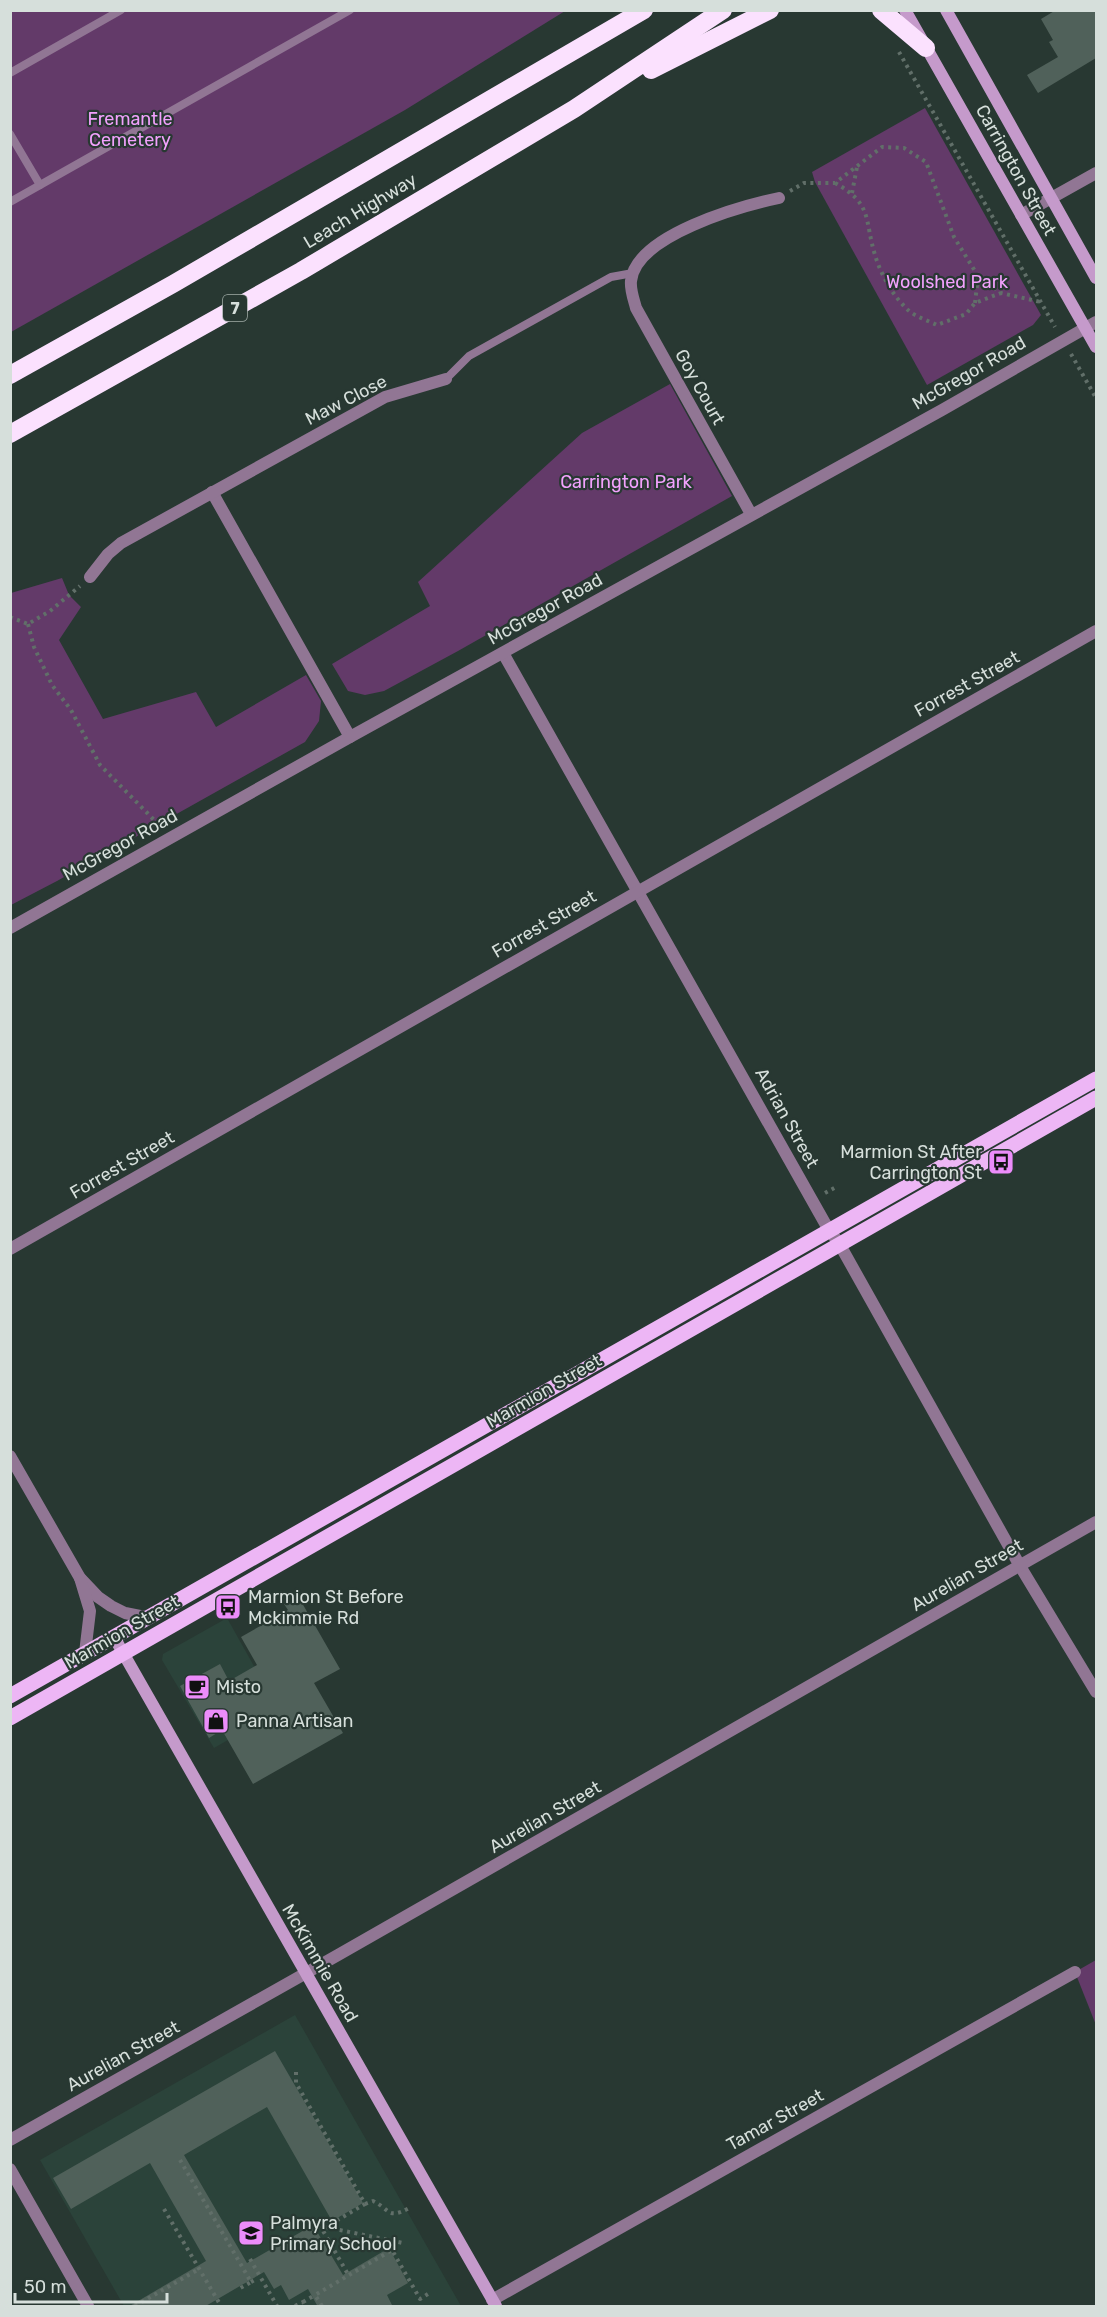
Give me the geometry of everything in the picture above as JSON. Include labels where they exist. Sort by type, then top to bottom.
[{"type":"highway","points":[[591,42],[630,10]]},
{"type":"highway","name":"Leach Highway","points":[[10,375],[173,284],[644,10]]},
{"type":"highway","name":"Leach Highway","points":[[10,434],[301,271],[574,109],[723,10]]},
{"type":"highway","points":[[574,109],[771,10]]},
{"type":"highway","points":[[881,10],[926,48]]},
{"type":"main road","name":"Carrington Street","points":[[905,10],[1096,347]]},
{"type":"main road","name":"Carrington Street","points":[[946,10],[1096,278]]},
{"type":"main road","name":"Marmion Street","points":[[10,1696],[1096,1079]]},
{"type":"main road","name":"Marmion Street","points":[[10,1718],[1096,1098]]},
{"type":"main road","name":"McKimmie Road","points":[[114,1637],[494,2303]]},
{"type":"street","points":[[1021,215],[1096,173]]},
{"type":"street","points":[[633,273],[644,255],[665,239],[746,205],[779,198]]},
{"type":"street","name":"Goy Court","points":[[633,273],[630,282],[636,308],[751,514]]},
{"type":"street","name":"McGregor Road","points":[[10,928],[751,514],[942,410],[1096,322]]},
{"type":"street","name":"Maw Close","points":[[90,577],[108,554],[121,543],[212,492],[386,397],[446,379]]},
{"type":"street","points":[[212,492],[350,737]]},
{"type":"street","name":"Forrest Street","points":[[10,1249],[1096,631]]},
{"type":"street","name":"Adrian Street","points":[[503,653],[1020,1566],[1096,1692]]},
{"type":"street","points":[[10,1456],[80,1578],[90,1611],[85,1653]]},
{"type":"street","name":"Aurelian Street","points":[[10,2140],[1096,1522]]},
{"type":"street","points":[[80,1578],[98,1597],[111,1606],[125,1613],[150,1618]]},
{"type":"street","name":"Tamar Street","points":[[494,2303],[1075,1972]]},
{"type":"street","points":[[10,2169],[88,2307]]},
{"type":"lane","points":[[10,73],[121,10]]},
{"type":"lane","points":[[10,202],[350,10]]},
{"type":"lane","points":[[10,134],[40,185]]},
{"type":"lane","name":"Maw Close","points":[[446,379],[469,356],[611,277],[633,273]]},
{"type":"path","points":[[895,44],[1096,398]]},
{"type":"path","points":[[835,183],[882,147],[904,148],[926,162],[954,237],[978,276],[1001,293],[1042,303]]},
{"type":"path","points":[[852,192],[857,167]]},
{"type":"path","points":[[779,198],[804,183],[835,183],[852,192],[867,215],[875,255],[887,283],[909,312],[937,325],[966,314],[975,303],[1001,293]]},
{"type":"path","points":[[975,303],[978,276]]},
{"type":"path","points":[[28,624],[50,611],[90,577]]},
{"type":"path","points":[[10,617],[28,624]]},
{"type":"path","points":[[28,624],[34,647],[52,685],[71,710],[100,765],[128,795],[154,817],[171,838]]},
{"type":"path","points":[[822,1194],[836,1187]]},
{"type":"path","points":[[296,2072],[296,2083],[366,2204]]},
{"type":"path","points":[[180,2160],[251,2282]]},
{"type":"path","points":[[322,2227],[373,2201],[388,2213],[395,2214],[409,2208]]},
{"type":"path","points":[[164,2209],[221,2307]]},
{"type":"path","points":[[322,2227],[403,2243]]},
{"type":"path","points":[[322,2227],[349,2276]]},
{"type":"path","points":[[295,2307],[305,2304],[315,2295],[392,2250],[420,2299],[431,2292]]},
{"type":"path","points":[[250,2259],[277,2307]]},
{"type":"path","points":[[135,2307],[200,2270]]},
{"type":"path","points":[[237,2290],[256,2279]]},
{"type":"path","points":[[315,2295],[322,2307]]},
{"type":"shaded area","points":[[227,1618],[279,1711],[214,1748],[162,1660],[163,1654]]},
{"type":"shaded area","name":"Palmyra Primary School","points":[[295,2015],[461,2306],[124,2306],[40,2160]]},
{"type":"green space","name":"Fremantle Cemetery","points":[[11,11],[565,11],[405,110],[11,332]]},
{"type":"green space","name":"Woolshed Park","points":[[925,108],[1041,315],[1033,325],[927,385],[815,182],[812,172]]},
{"type":"green space","name":"Carrington Park","points":[[670,384],[732,496],[384,691],[365,695],[348,691],[332,664],[430,606],[418,582],[582,433]]},
{"type":"green space","points":[[62,578],[69,595],[81,607],[59,640],[103,719],[196,692],[216,727],[306,675],[321,701],[319,721],[305,742],[11,905],[11,593]]},
{"type":"green space","points":[[1096,1960],[1096,2025],[1075,1972]]},
{"type":"building","points":[[1056,10],[1096,10],[1096,58],[1038,93],[1027,75],[1058,57],[1049,42],[1053,40],[1041,19]]},
{"type":"building","points":[[298,1596],[340,1669],[314,1683],[343,1733],[253,1784],[222,1730],[209,1738],[180,1686],[220,1664],[229,1681],[257,1665],[241,1637],[288,1610],[284,1604]]},
{"type":"building","points":[[275,2051],[363,2203],[332,2221],[267,2107],[184,2155],[247,2263],[313,2225],[343,2275],[389,2248],[408,2283],[387,2295],[393,2307],[318,2307],[308,2289],[289,2300],[281,2285],[274,2289],[264,2272],[204,2307],[128,2307],[206,2261],[150,2163],[71,2209],[53,2178]]},
{"type":"place","name":"Marmion St After Carrington St","points":[[1001,1162]]},
{"type":"place","name":"Marmion St Before Mckimmie Rd","points":[[228,1607]]},
{"type":"place","name":"Misto","points":[[197,1687]]},
{"type":"place","name":"Panna Artisan","points":[[216,1721]]},
{"type":"place","name":"Palmyra Primary School","points":[[251,2233]]}]
